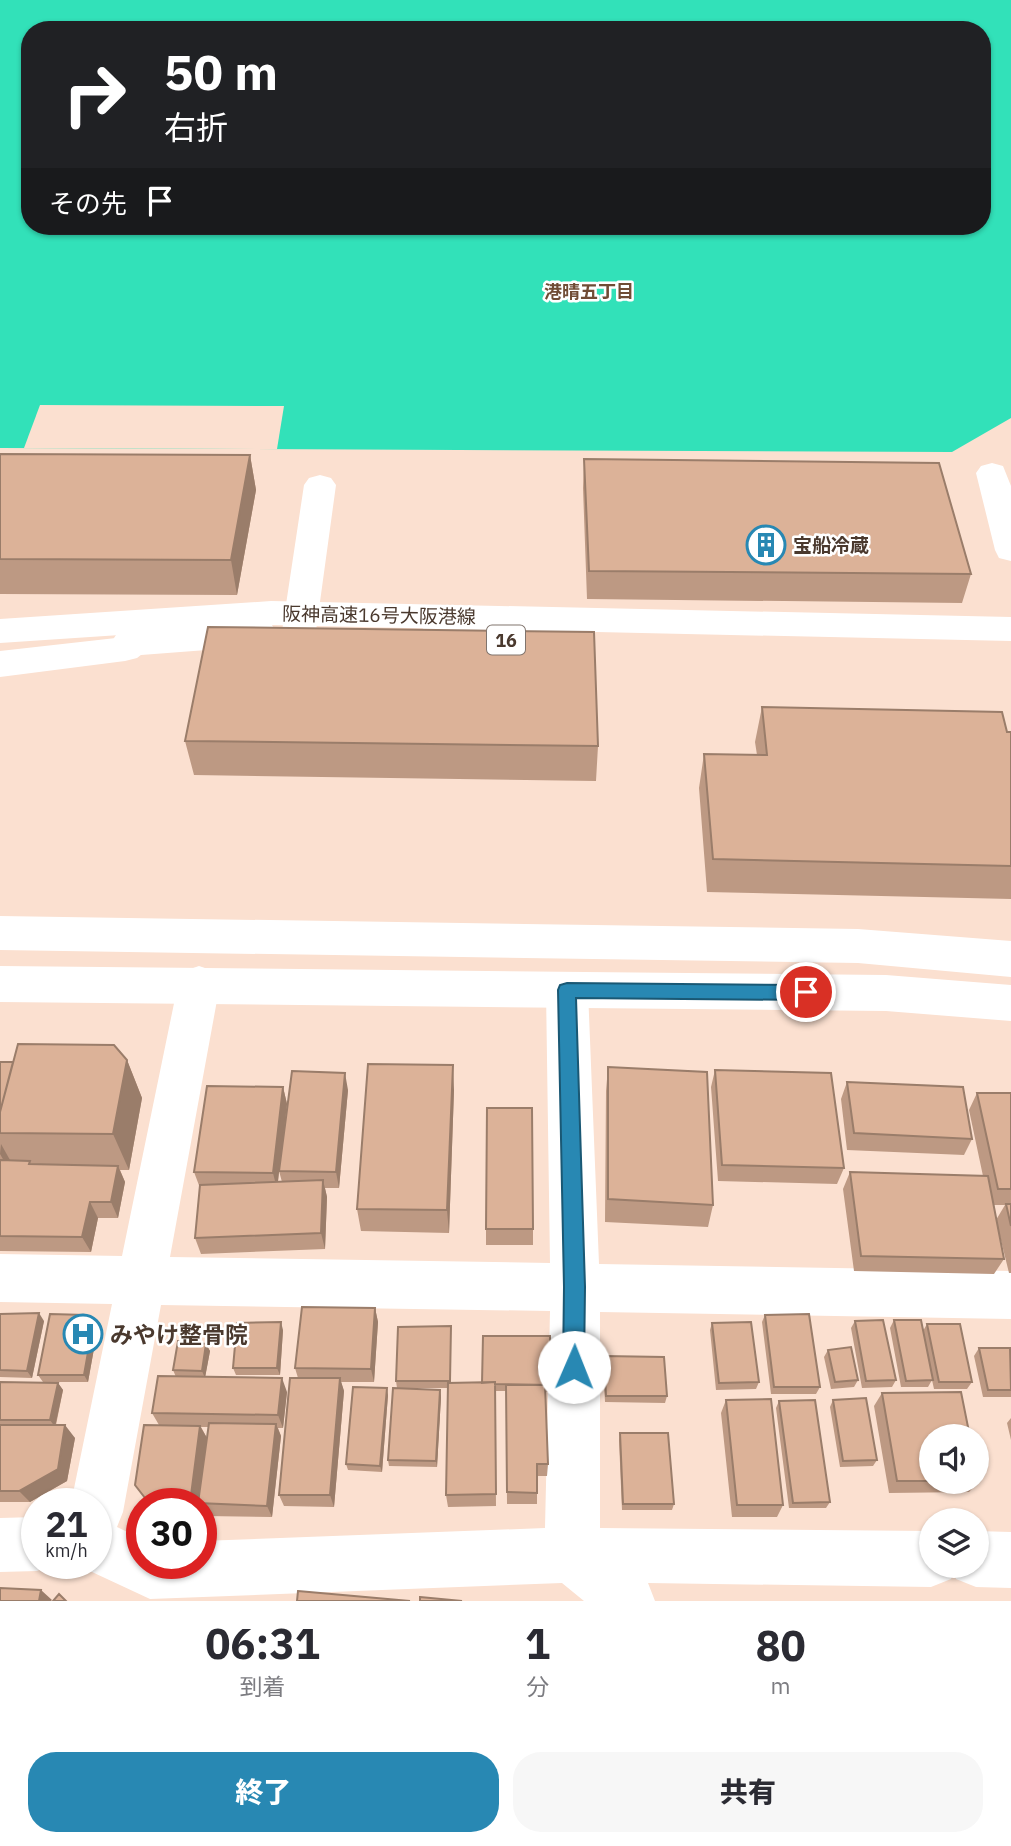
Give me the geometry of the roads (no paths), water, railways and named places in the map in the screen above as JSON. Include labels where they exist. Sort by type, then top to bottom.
[{"type":"main road","points":[[992,473],[1011,550]]},
{"type":"main road","points":[[299,634],[320,485]]},
{"type":"main road","points":[[0,610],[65,613],[299,634]]},
{"type":"main road","name":"阪神高速16号大阪港線","points":[[0,631],[271,613],[1011,631]]},
{"type":"main road","name":"16","points":[[0,617],[37,618],[63,625]]},
{"type":"main road","points":[[0,664],[125,649],[146,633],[188,629],[281,625],[489,626],[624,620]]},
{"type":"main road","points":[[0,653],[299,634],[1011,631]]},
{"type":"main road","name":"阪神高速16号大阪港線","points":[[0,637],[299,634],[378,639],[831,641],[1011,646]]},
{"type":"main road","points":[[0,933],[858,946],[1011,959]]},
{"type":"main road","points":[[0,984],[886,993],[1011,1003]]},
{"type":"main road","points":[[100,1488],[198,984]]},
{"type":"main road","points":[[567,990],[575,1287],[572,1555]]},
{"type":"main road","points":[[0,1278],[1011,1295]]},
{"type":"main road","points":[[0,1545],[21,1545]]},
{"type":"main road","points":[[572,1555],[627,1601]]},
{"type":"main road","points":[[112,1556],[161,1586],[572,1555],[919,1559]]},
{"type":"main road","points":[[989,1559],[1011,1560]]},
{"type":"place","name":"宝船冷蔵","points":[[766,545]]},
{"type":"place","name":"みやけ整骨院","points":[[83,1334]]},
{"type":"district","name":"港晴五丁目","points":[[589,291]]}]
